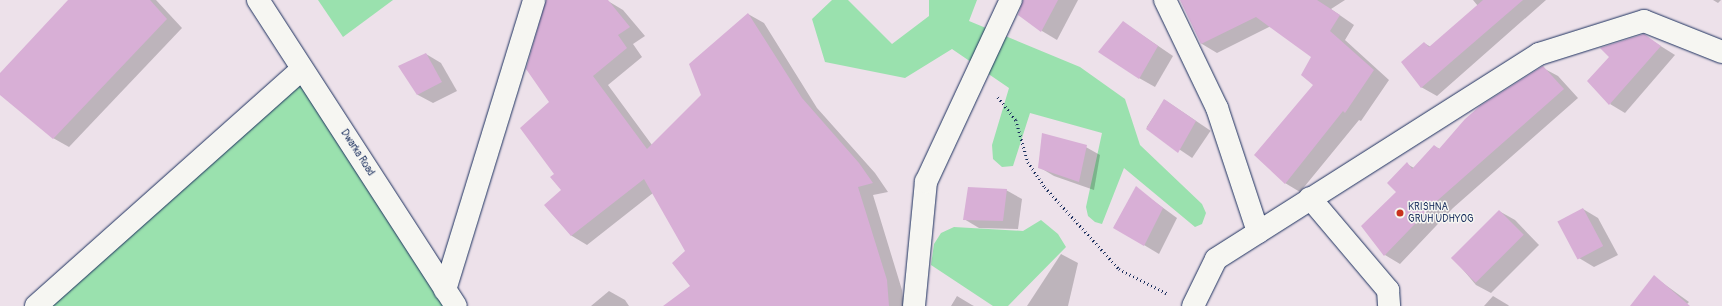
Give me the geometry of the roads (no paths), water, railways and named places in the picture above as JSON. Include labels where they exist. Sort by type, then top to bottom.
[{"type":"street","name":"Dwarka Road","points":[[258,0],[451,298]]},
{"type":"street","points":[[451,298],[534,0]]},
{"type":"street","points":[[914,306],[926,182],[1011,0]]},
{"type":"street","points":[[1165,0],[1217,108],[1258,232]]},
{"type":"street","points":[[1193,306],[1216,259],[1539,54],[1644,21],[1722,52]]},
{"type":"street","points":[[36,306],[302,69]]},
{"type":"street","points":[[1310,198],[1388,290],[1389,306]]},
{"type":"place","name":"KRISHNA GRUH UDHYOG","points":[[1400,213]]}]
